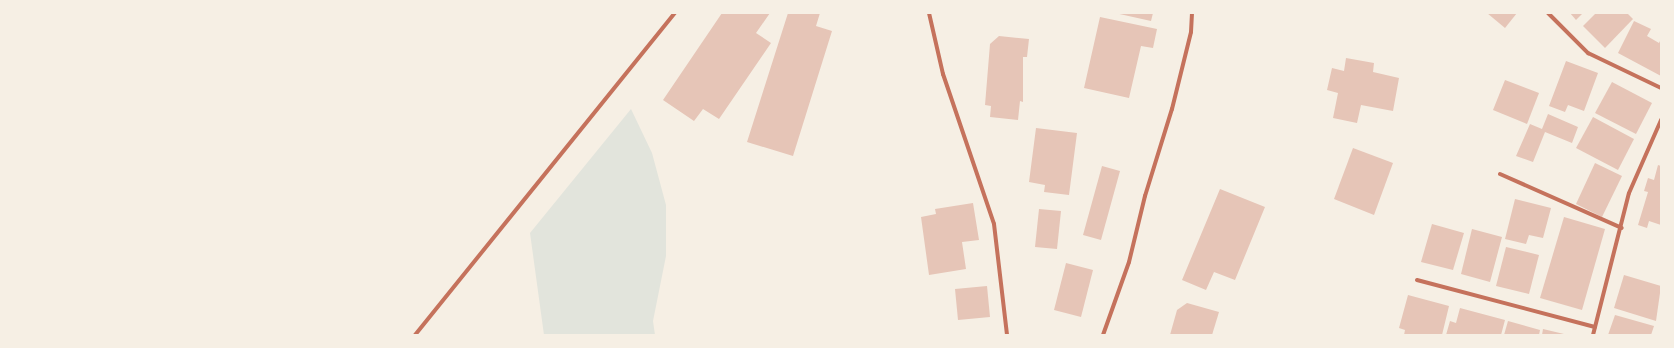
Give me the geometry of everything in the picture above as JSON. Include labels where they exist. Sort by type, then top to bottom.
[{"type":"street","points":[[415,335],[483,255],[675,13]]},
{"type":"street","points":[[929,13],[943,74],[994,224],[1007,335]]},
{"type":"street","points":[[1104,335],[1129,262],[1145,196],[1172,109],[1191,32],[1192,13]]},
{"type":"street","points":[[1548,13],[1588,53],[1661,88]]},
{"type":"street","points":[[1593,335],[1622,228],[1629,193],[1661,120]]},
{"type":"street","points":[[1500,174],[1622,228]]},
{"type":"street","points":[[1417,280],[1595,327]]},
{"type":"shaded area","points":[[631,109],[652,153],[666,205],[666,256],[653,321],[655,335],[544,335],[530,233]]},
{"type":"building","points":[[722,13],[770,13],[756,33],[771,43],[719,119],[703,109],[694,121],[663,100]]},
{"type":"building","points":[[788,13],[820,13],[816,26],[832,31],[793,156],[747,142]]},
{"type":"building","points":[[1115,13],[1153,13],[1151,21]]},
{"type":"building","points":[[1487,13],[1517,13],[1505,28]]},
{"type":"building","points":[[1570,13],[1583,13],[1576,20]]},
{"type":"building","points":[[1596,13],[1627,13],[1633,19],[1605,48],[1583,26]]},
{"type":"building","points":[[1100,17],[1157,29],[1153,48],[1141,46],[1129,98],[1084,88]]},
{"type":"building","points":[[1634,21],[1651,29],[1647,36],[1659,43],[1661,39],[1661,76],[1618,53]]},
{"type":"building","points":[[999,36],[1029,39],[1027,57],[1023,57],[1023,102],[1020,101],[1018,120],[990,117],[991,106],[985,105],[990,44]]},
{"type":"building","points":[[1346,58],[1374,63],[1373,72],[1399,78],[1393,111],[1361,105],[1357,123],[1333,118],[1338,93],[1327,90],[1332,68],[1344,71]]},
{"type":"building","points":[[1566,61],[1598,73],[1584,111],[1568,105],[1565,112],[1549,106]]},
{"type":"building","points":[[1505,80],[1539,93],[1527,124],[1493,110]]},
{"type":"building","points":[[1612,82],[1652,103],[1636,134],[1595,113]]},
{"type":"building","points":[[1548,114],[1578,127],[1572,143],[1545,132],[1533,162],[1516,156],[1530,124],[1542,129]]},
{"type":"building","points":[[1593,117],[1634,139],[1618,170],[1576,148]]},
{"type":"building","points":[[1036,128],[1077,133],[1069,195],[1044,192],[1045,185],[1029,182]]},
{"type":"building","points":[[1353,148],[1393,163],[1374,215],[1334,199]]},
{"type":"building","points":[[1595,163],[1622,176],[1602,217],[1576,204]]},
{"type":"building","points":[[1658,165],[1661,166],[1661,225],[1649,221],[1647,228],[1638,225],[1648,192],[1644,191],[1648,178],[1654,180]]},
{"type":"building","points":[[1102,166],[1120,171],[1101,240],[1083,235]]},
{"type":"building","points":[[1220,189],[1265,207],[1235,280],[1214,272],[1206,290],[1182,280]]},
{"type":"building","points":[[1515,199],[1551,208],[1543,238],[1529,235],[1526,244],[1505,239]]},
{"type":"building","points":[[973,203],[979,240],[962,242],[966,269],[929,275],[921,217],[936,214],[935,209]]},
{"type":"building","points":[[1039,209],[1061,211],[1057,249],[1035,247]]},
{"type":"building","points":[[1564,217],[1605,229],[1582,310],[1540,298]]},
{"type":"building","points":[[1432,224],[1464,233],[1453,270],[1421,262]]},
{"type":"building","points":[[1472,229],[1502,237],[1490,282],[1461,274]]},
{"type":"building","points":[[1506,247],[1539,255],[1529,294],[1496,286]]},
{"type":"building","points":[[1066,263],[1093,270],[1081,317],[1054,310]]},
{"type":"building","points":[[1624,275],[1661,286],[1656,321],[1614,308]]},
{"type":"building","points":[[987,286],[990,317],[958,320],[955,289]]},
{"type":"building","points":[[1408,295],[1449,306],[1442,335],[1404,335],[1405,330],[1399,328]]},
{"type":"building","points":[[1187,303],[1219,312],[1212,335],[1170,335],[1177,310]]},
{"type":"building","points":[[1460,308],[1505,320],[1501,335],[1446,335],[1450,321],[1456,323]]},
{"type":"building","points":[[1615,315],[1654,326],[1651,335],[1608,335]]},
{"type":"building","points":[[1508,321],[1540,330],[1539,335],[1504,335]]},
{"type":"building","points":[[1543,329],[1564,334],[1564,335],[1542,335]]}]
